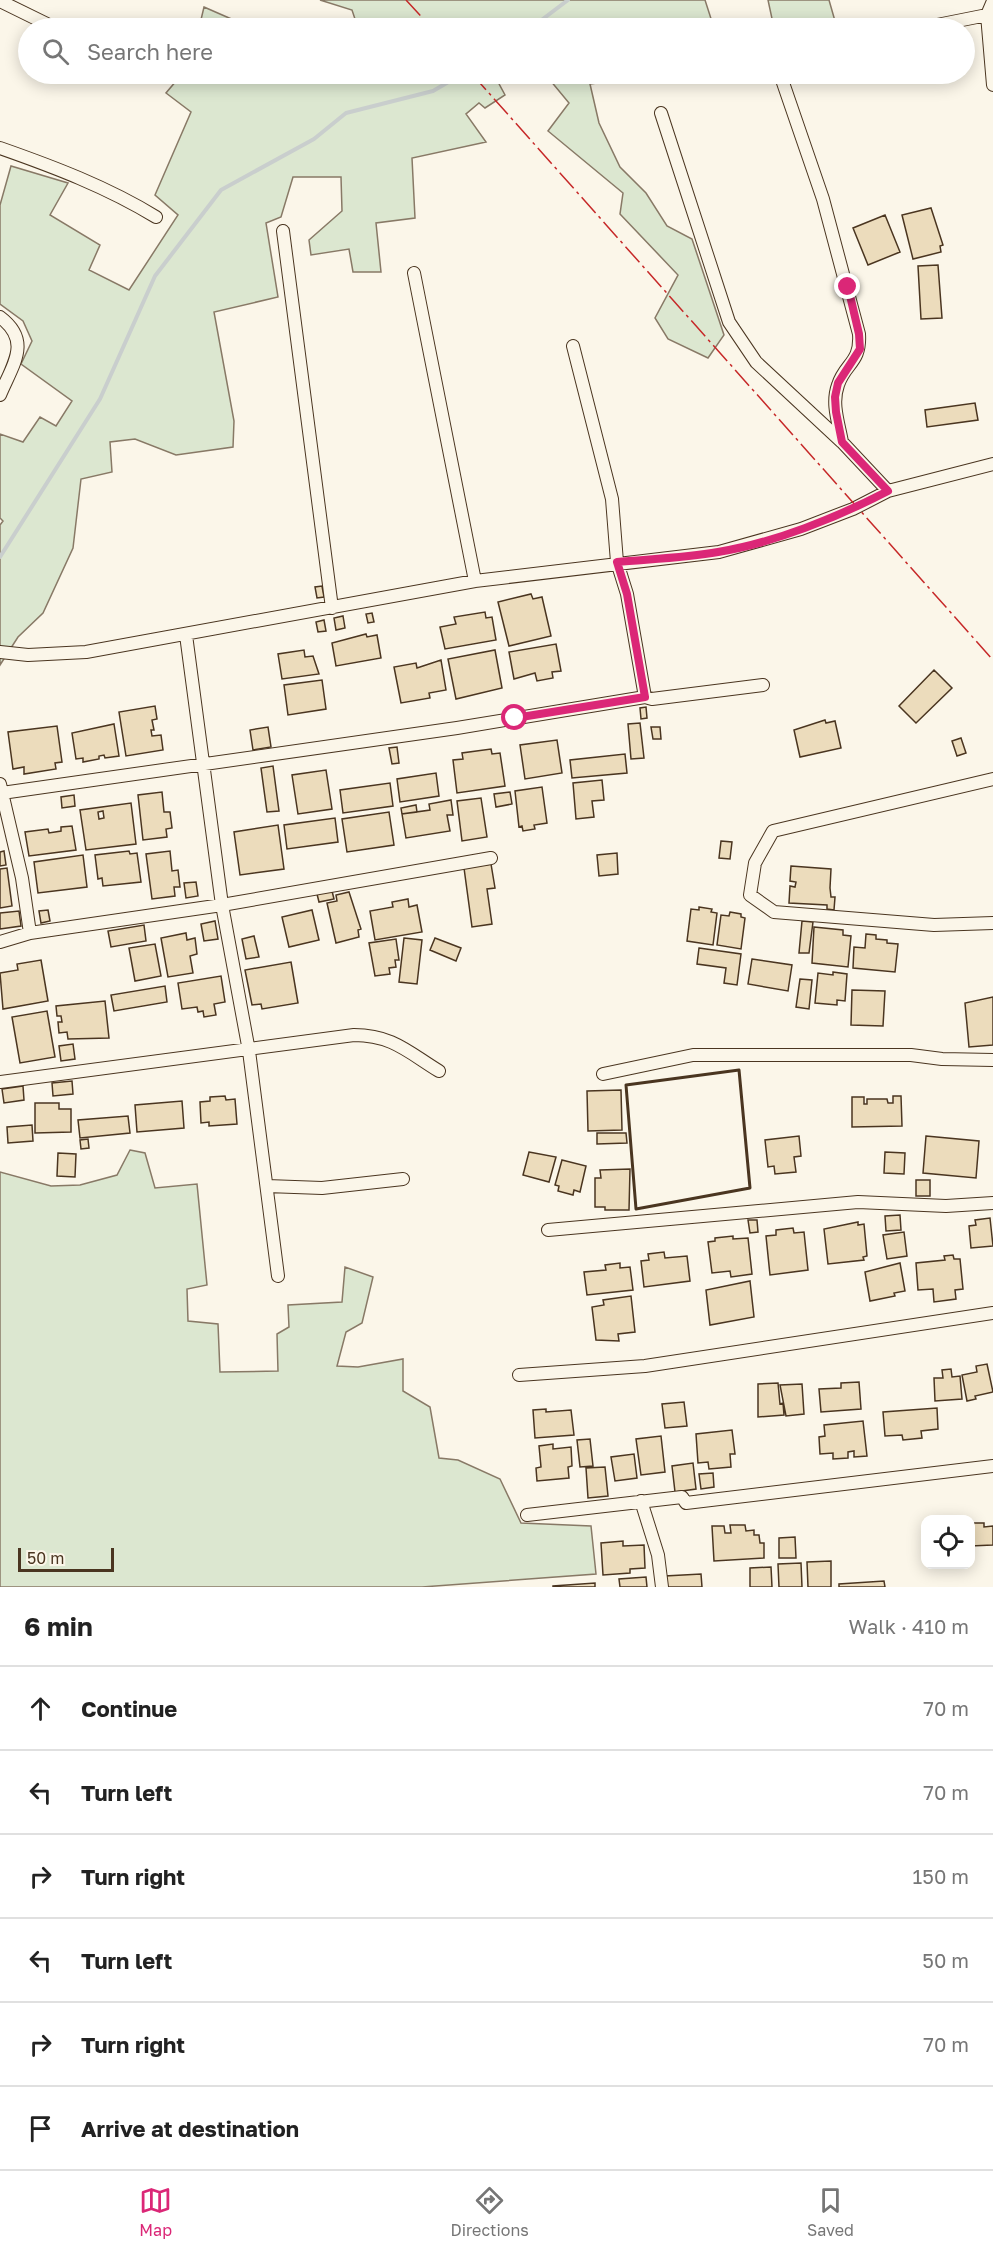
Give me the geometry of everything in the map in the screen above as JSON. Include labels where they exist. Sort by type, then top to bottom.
[{"type":"street","points":[[0,1],[35,18]]},
{"type":"street","points":[[993,1],[987,15],[993,85]]},
{"type":"street","points":[[972,18],[987,15]]},
{"type":"street","points":[[783,84],[823,199],[859,334],[860,349],[838,383],[835,397],[842,442]]},
{"type":"street","points":[[661,113],[729,322],[756,362],[842,442],[888,491]]},
{"type":"street","points":[[0,148],[56,167],[121,196],[156,217]]},
{"type":"street","points":[[283,231],[332,608]]},
{"type":"street","points":[[414,273],[475,581]]},
{"type":"street","points":[[0,317],[12,326],[18,340],[14,361],[0,395]]},
{"type":"street","points":[[573,346],[612,499],[617,562],[627,594],[645,697]]},
{"type":"street","points":[[0,652],[28,655],[86,652],[475,581],[617,562],[719,552],[801,529],[853,509],[888,491],[993,464]]},
{"type":"street","points":[[186,634],[222,905],[249,1051],[278,1276]]},
{"type":"street","points":[[30,933],[22,878],[1,788],[203,766],[645,697],[652,699],[763,685]]},
{"type":"street","points":[[993,779],[773,831],[755,863],[750,895],[774,912],[934,925],[993,923]]},
{"type":"street","points":[[0,942],[30,933],[222,905],[491,858]]},
{"type":"street","points":[[0,1071],[0,1082],[249,1051],[354,1035],[374,1035],[393,1040],[439,1071]]},
{"type":"street","points":[[603,1074],[693,1056],[911,1054],[942,1059],[993,1060]]},
{"type":"street","points":[[267,1186],[322,1188],[403,1179]]},
{"type":"street","points":[[548,1230],[858,1202],[946,1206],[993,1203]]},
{"type":"street","points":[[519,1375],[645,1366],[993,1313]]},
{"type":"street","points":[[527,1515],[682,1497],[686,1503],[993,1466]]},
{"type":"street","points":[[641,1502],[658,1555],[662,1587]]},
{"type":"green space","points":[[320,0],[705,0],[711,18],[355,18],[352,10]]},
{"type":"green space","points":[[768,0],[829,0],[834,18],[772,18]]},
{"type":"green space","points":[[204,7],[229,18],[201,18]]},
{"type":"green space","points":[[174,84],[499,84],[505,95],[485,108],[479,103],[466,114],[486,142],[412,158],[415,218],[376,223],[381,272],[353,272],[349,249],[311,255],[309,240],[342,211],[341,177],[293,177],[281,217],[266,223],[278,297],[214,312],[234,421],[233,447],[176,455],[135,439],[110,442],[112,472],[81,479],[73,548],[43,613],[18,637],[0,665],[0,525],[3,521],[0,518],[0,434],[23,442],[40,417],[56,426],[72,401],[21,364],[32,341],[23,321],[0,304],[0,205],[11,166],[68,183],[50,215],[100,245],[89,270],[129,290],[178,215],[155,195],[191,112],[166,93]]},
{"type":"green space","points":[[553,84],[590,84],[599,123],[620,167],[646,193],[667,226],[692,239],[724,335],[708,358],[668,339],[655,318],[678,275],[620,214],[623,193],[548,131],[569,103]]},
{"type":"green space","points":[[130,1150],[145,1153],[155,1188],[197,1184],[207,1285],[187,1289],[188,1321],[218,1324],[220,1372],[278,1371],[277,1334],[289,1327],[288,1305],[342,1302],[345,1267],[373,1277],[362,1323],[346,1332],[337,1366],[358,1367],[403,1359],[403,1391],[430,1407],[439,1458],[458,1460],[500,1479],[521,1523],[591,1526],[596,1574],[422,1587],[0,1587],[0,1172],[51,1186],[80,1185],[117,1175]]},
{"type":"building","points":[[931,208],[943,245],[940,246],[941,252],[913,259],[902,215]]},
{"type":"building","points":[[885,215],[900,252],[868,265],[853,228]]},
{"type":"building","points":[[938,265],[942,318],[921,319],[918,266]]},
{"type":"building","points":[[975,403],[978,420],[927,427],[925,410]]},
{"type":"building","points":[[322,586],[324,597],[317,598],[315,587]]},
{"type":"building","points":[[531,594],[533,599],[542,597],[551,636],[509,646],[498,602]]},
{"type":"building","points":[[485,612],[486,618],[492,617],[496,640],[445,649],[440,627],[456,624],[454,617]]},
{"type":"building","points":[[372,613],[374,622],[368,623],[366,614]]},
{"type":"building","points":[[343,616],[345,628],[336,630],[334,618]]},
{"type":"building","points":[[324,620],[326,631],[318,632],[316,622]]},
{"type":"building","points":[[366,634],[367,637],[377,635],[381,658],[336,666],[332,643]]},
{"type":"building","points":[[556,644],[561,671],[552,672],[553,678],[537,681],[535,673],[514,679],[509,652]]},
{"type":"building","points":[[304,650],[305,657],[313,656],[319,674],[282,679],[278,654]]},
{"type":"building","points":[[495,650],[502,688],[456,699],[448,659]]},
{"type":"building","points":[[441,660],[446,690],[429,693],[430,698],[401,703],[394,667],[416,663],[417,668]]},
{"type":"building","points":[[934,670],[952,688],[916,723],[899,706]]},
{"type":"building","points":[[322,680],[326,709],[288,715],[284,685]]},
{"type":"building","points":[[155,706],[157,719],[152,720],[154,730],[151,730],[152,736],[161,735],[163,750],[126,756],[119,712]]},
{"type":"building","points":[[646,707],[647,718],[641,719],[640,708]]},
{"type":"building","points":[[825,720],[826,723],[835,721],[841,748],[800,757],[794,730]]},
{"type":"building","points":[[640,723],[644,758],[631,759],[628,724]]},
{"type":"building","points":[[114,724],[119,756],[105,758],[104,755],[99,756],[99,759],[83,762],[83,758],[76,759],[72,733]]},
{"type":"building","points":[[57,726],[62,762],[55,763],[56,769],[24,774],[24,767],[13,769],[8,732]]},
{"type":"building","points":[[268,727],[271,747],[253,750],[250,730]]},
{"type":"building","points":[[651,727],[660,727],[661,739],[653,739]]},
{"type":"building","points":[[961,738],[966,753],[957,756],[952,741]]},
{"type":"building","points":[[557,740],[562,773],[525,779],[520,745]]},
{"type":"building","points":[[397,747],[399,763],[392,764],[389,748]]},
{"type":"building","points":[[491,749],[492,754],[500,753],[505,786],[457,793],[453,760],[463,759],[462,753]]},
{"type":"building","points":[[625,754],[627,773],[572,778],[570,760]]},
{"type":"building","points":[[273,766],[279,811],[267,812],[261,768]]},
{"type":"building","points":[[326,770],[332,809],[298,814],[292,775]]},
{"type":"building","points":[[436,773],[439,796],[400,802],[397,779]]},
{"type":"building","points":[[602,780],[604,800],[592,801],[594,817],[576,819],[573,783]]},
{"type":"building","points":[[390,783],[393,806],[343,813],[340,790]]},
{"type":"building","points":[[542,787],[547,823],[534,825],[535,829],[523,831],[522,826],[519,827],[515,791]]},
{"type":"building","points":[[162,792],[164,812],[170,812],[172,828],[166,829],[167,837],[143,840],[138,795]]},
{"type":"building","points":[[510,792],[512,804],[496,807],[494,794]]},
{"type":"building","points":[[74,795],[75,806],[62,808],[61,797]]},
{"type":"building","points":[[481,798],[487,837],[462,841],[457,801]]},
{"type":"building","points":[[451,800],[453,815],[447,815],[450,831],[406,838],[402,814],[430,810],[429,804]]},
{"type":"building","points":[[131,803],[136,844],[86,850],[80,810]],"holes":[[[103,811],[104,818],[99,819],[98,812]]]},
{"type":"building","points":[[416,805],[417,812],[402,814],[401,808]]},
{"type":"building","points":[[389,812],[394,845],[347,852],[342,819]]},
{"type":"building","points":[[335,818],[338,842],[287,849],[284,825]]},
{"type":"building","points":[[278,825],[284,869],[240,875],[234,832]]},
{"type":"building","points":[[72,826],[76,850],[29,856],[25,832],[48,829],[49,833],[61,831],[61,827]]},
{"type":"building","points":[[721,841],[732,842],[730,859],[719,858]]},
{"type":"building","points":[[4,851],[6,865],[0,866],[0,852]]},
{"type":"building","points":[[129,851],[130,854],[137,853],[141,882],[103,886],[102,878],[98,879],[95,855]]},
{"type":"building","points":[[170,851],[172,871],[178,870],[180,887],[174,887],[175,896],[152,899],[146,854]]},
{"type":"building","points":[[617,853],[618,874],[599,876],[597,855]]},
{"type":"building","points":[[83,855],[87,887],[38,893],[34,862]]},
{"type":"building","points":[[491,864],[495,888],[487,889],[492,924],[472,927],[464,868]]},
{"type":"building","points":[[791,866],[831,869],[830,888],[831,897],[835,897],[834,910],[827,909],[827,905],[789,903],[790,886],[795,887],[796,882],[790,881]]},
{"type":"building","points":[[7,868],[12,906],[0,908],[0,869]]},
{"type":"building","points":[[196,882],[198,896],[186,898],[184,883]]},
{"type":"building","points":[[331,887],[334,899],[319,902],[316,890]]},
{"type":"building","points":[[349,892],[361,929],[358,930],[359,937],[336,943],[327,903],[337,901],[336,895]]},
{"type":"building","points":[[408,899],[409,907],[417,905],[422,932],[375,940],[370,911],[393,907],[392,902]]},
{"type":"building","points":[[699,907],[712,909],[711,912],[717,913],[713,945],[687,941],[691,909],[699,910]]},
{"type":"building","points":[[48,910],[50,921],[41,923],[39,911]]},
{"type":"building","points":[[312,910],[319,940],[289,947],[282,917]]},
{"type":"building","points":[[19,911],[21,926],[0,929],[0,913]]},
{"type":"building","points":[[730,912],[741,914],[741,917],[745,918],[741,949],[717,945],[721,915],[729,916]]},
{"type":"building","points":[[215,921],[218,939],[204,941],[201,924]]},
{"type":"building","points":[[802,921],[813,922],[809,953],[799,953]]},
{"type":"building","points":[[144,925],[146,941],[111,947],[108,931]]},
{"type":"building","points":[[814,927],[843,930],[843,935],[851,936],[848,967],[812,963]]},
{"type":"building","points":[[186,933],[187,940],[195,938],[197,954],[190,956],[193,973],[168,977],[161,938]]},
{"type":"building","points":[[866,934],[876,935],[876,939],[887,940],[887,943],[898,944],[895,972],[853,968],[854,947],[865,948]]},
{"type":"building","points":[[254,936],[259,957],[246,959],[242,939]]},
{"type":"building","points":[[404,938],[422,940],[417,984],[399,982]]},
{"type":"building","points":[[435,938],[461,948],[456,961],[430,950]]},
{"type":"building","points":[[396,939],[399,960],[395,960],[396,967],[389,968],[390,974],[375,976],[369,943]]},
{"type":"building","points":[[155,944],[161,976],[135,981],[129,948]]},
{"type":"building","points":[[699,948],[741,954],[737,985],[724,983],[726,968],[697,964]]},
{"type":"building","points":[[752,959],[792,965],[788,991],[748,984]]},
{"type":"building","points":[[41,960],[48,1001],[3,1009],[0,973],[18,970],[17,964]]},
{"type":"building","points":[[291,962],[298,1003],[262,1009],[261,1004],[252,1005],[245,970]]},
{"type":"building","points":[[833,972],[847,974],[845,1001],[837,1000],[837,1005],[815,1003],[818,973],[833,975]]},
{"type":"building","points":[[221,976],[225,1002],[214,1004],[216,1015],[204,1017],[203,1011],[198,1012],[197,1007],[182,1009],[178,983]]},
{"type":"building","points":[[800,979],[812,980],[809,1009],[796,1007]]},
{"type":"building","points":[[165,986],[167,1002],[114,1011],[111,995]]},
{"type":"building","points":[[852,990],[885,991],[883,1026],[851,1025]]},
{"type":"building","points":[[993,997],[993,1045],[969,1047],[965,1003]]},
{"type":"building","points":[[105,1001],[109,1038],[68,1039],[67,1032],[59,1033],[58,1022],[62,1022],[61,1016],[57,1016],[56,1006]]},
{"type":"building","points":[[47,1011],[55,1057],[20,1063],[12,1017]]},
{"type":"building","points":[[73,1044],[75,1059],[61,1061],[59,1046]]},
{"type":"building","points":[[72,1081],[73,1094],[53,1096],[52,1083]]},
{"type":"building","points":[[23,1086],[24,1100],[4,1103],[2,1089]]},
{"type":"building","points":[[621,1090],[622,1130],[588,1131],[587,1091]]},
{"type":"building","points":[[225,1096],[226,1100],[235,1099],[237,1124],[209,1126],[209,1122],[201,1123],[200,1102],[210,1101],[210,1097]]},
{"type":"building","points":[[893,1096],[901,1096],[902,1126],[852,1127],[852,1097],[864,1097],[864,1104],[867,1104],[867,1099],[887,1099],[888,1103],[893,1103]]},
{"type":"building","points":[[182,1101],[184,1128],[137,1132],[135,1105]]},
{"type":"building","points":[[35,1103],[59,1103],[59,1109],[71,1109],[71,1132],[35,1133]]},
{"type":"building","points":[[128,1116],[130,1133],[80,1138],[78,1120]]},
{"type":"building","points":[[32,1125],[33,1141],[8,1143],[7,1127]]},
{"type":"building","points":[[597,1133],[626,1133],[627,1143],[597,1144]]},
{"type":"building","points":[[799,1136],[801,1156],[794,1157],[796,1172],[775,1174],[774,1166],[768,1167],[765,1140]]},
{"type":"building","points":[[926,1136],[979,1141],[976,1178],[923,1173]]},
{"type":"building","points":[[88,1139],[89,1148],[81,1149],[80,1140]]},
{"type":"building","points":[[529,1152],[556,1157],[549,1182],[523,1175]]},
{"type":"building","points":[[885,1152],[905,1153],[904,1174],[884,1173]]},
{"type":"building","points":[[58,1153],[76,1154],[75,1177],[57,1176]]},
{"type":"building","points":[[562,1160],[586,1166],[580,1192],[574,1190],[573,1195],[558,1191],[559,1186],[555,1185]]},
{"type":"building","points":[[630,1169],[629,1210],[605,1210],[605,1207],[595,1207],[595,1178],[601,1178],[600,1170]]},
{"type":"building","points":[[916,1180],[930,1180],[930,1196],[916,1196]]},
{"type":"building","points":[[900,1215],[901,1230],[886,1231],[885,1216]]},
{"type":"building","points":[[990,1218],[993,1246],[971,1248],[969,1226],[976,1225],[975,1220]]},
{"type":"building","points":[[748,1220],[757,1220],[758,1232],[750,1233]]},
{"type":"building","points":[[858,1222],[858,1225],[864,1224],[867,1256],[863,1257],[864,1260],[828,1264],[824,1229]]},
{"type":"building","points":[[793,1228],[794,1233],[804,1232],[808,1270],[770,1275],[766,1236],[776,1235],[776,1230]]},
{"type":"building","points":[[904,1232],[907,1256],[887,1259],[883,1235]]},
{"type":"building","points":[[733,1236],[733,1239],[748,1238],[752,1274],[731,1277],[730,1271],[712,1273],[708,1242],[715,1241],[715,1238]]},
{"type":"building","points":[[664,1252],[665,1258],[687,1256],[690,1281],[644,1287],[641,1261],[649,1260],[648,1254]]},
{"type":"building","points":[[953,1255],[954,1259],[960,1259],[963,1289],[955,1290],[956,1299],[934,1302],[933,1289],[918,1290],[916,1263],[945,1260],[944,1256]]},
{"type":"building","points":[[620,1263],[620,1268],[630,1267],[633,1290],[587,1295],[584,1272],[606,1270],[605,1265]]},
{"type":"building","points":[[900,1263],[905,1291],[894,1293],[895,1296],[870,1301],[865,1272]]},
{"type":"building","points":[[750,1281],[754,1317],[710,1325],[706,1290]]},
{"type":"building","points":[[631,1296],[635,1332],[618,1334],[619,1341],[596,1340],[592,1307],[604,1305],[603,1300]]},
{"type":"building","points":[[987,1364],[993,1392],[975,1396],[976,1399],[967,1401],[962,1375],[977,1372],[976,1366]]},
{"type":"building","points":[[951,1369],[952,1377],[960,1376],[962,1399],[935,1401],[934,1378],[943,1378],[942,1370]]},
{"type":"building","points":[[859,1382],[861,1409],[821,1412],[819,1389],[841,1388],[841,1383]]},
{"type":"building","points":[[778,1383],[780,1404],[783,1403],[784,1415],[758,1417],[758,1384]]},
{"type":"building","points":[[802,1384],[804,1414],[786,1416],[780,1385]]},
{"type":"building","points":[[684,1402],[687,1426],[665,1428],[662,1404]]},
{"type":"building","points":[[937,1408],[938,1429],[921,1431],[922,1438],[903,1440],[902,1435],[885,1436],[883,1412]]},
{"type":"building","points":[[546,1409],[546,1412],[571,1410],[574,1435],[535,1438],[533,1410]]},
{"type":"building","points":[[863,1421],[867,1456],[854,1457],[854,1451],[848,1452],[848,1458],[833,1459],[833,1453],[820,1454],[819,1437],[825,1436],[824,1425]]},
{"type":"building","points":[[732,1430],[735,1454],[730,1454],[731,1467],[709,1469],[708,1462],[698,1463],[696,1434]]},
{"type":"building","points":[[661,1436],[665,1472],[641,1475],[636,1439]]},
{"type":"building","points":[[590,1439],[593,1466],[580,1467],[577,1440]]},
{"type":"building","points":[[553,1444],[553,1449],[571,1447],[572,1466],[568,1467],[569,1478],[537,1481],[536,1468],[541,1467],[539,1446]]},
{"type":"building","points":[[634,1454],[637,1478],[615,1481],[611,1457]]},
{"type":"building","points":[[693,1463],[696,1489],[675,1492],[672,1466]]},
{"type":"building","points":[[605,1467],[608,1496],[588,1498],[586,1468]]},
{"type":"building","points":[[713,1473],[714,1487],[701,1489],[699,1474]]},
{"type":"building","points":[[975,1523],[984,1523],[984,1527],[993,1526],[993,1545],[975,1546]]},
{"type":"building","points":[[730,1525],[745,1525],[746,1531],[754,1530],[754,1535],[759,1535],[760,1543],[764,1543],[764,1558],[714,1561],[712,1526],[724,1526],[725,1533],[731,1533]]},
{"type":"building","points":[[795,1537],[796,1558],[779,1558],[779,1538]]},
{"type":"building","points":[[623,1541],[623,1546],[644,1545],[645,1568],[630,1569],[630,1573],[603,1575],[601,1543]]},
{"type":"building","points":[[831,1561],[831,1587],[808,1587],[807,1562]]},
{"type":"building","points":[[801,1563],[802,1587],[779,1587],[778,1564]]},
{"type":"building","points":[[771,1567],[772,1587],[750,1587],[750,1568]]},
{"type":"building","points":[[701,1574],[702,1587],[666,1587],[665,1576]]},
{"type":"building","points":[[646,1577],[647,1587],[620,1587],[619,1579]]},
{"type":"building","points":[[884,1581],[885,1587],[839,1587],[839,1584]]},
{"type":"building","points":[[595,1583],[595,1587],[553,1587],[553,1586]]},
{"type":"waterway","points":[[544,18],[568,0]]},
{"type":"waterway","points":[[0,557],[100,399],[155,276],[221,190],[314,139],[346,113],[433,91],[445,84]]},
{"type":"wall","points":[[739,1070],[750,1188],[636,1209],[626,1085],[739,1070]]},
{"type":"power","points":[[406,0],[423,18]]},
{"type":"power","points":[[481,84],[993,660]]},
{"type":"route","points":[[515,718],[645,697],[627,594],[617,562],[719,552],[801,529],[853,509],[888,491],[842,442],[836,412],[835,397],[838,383],[860,349],[859,334],[848,287]]}]
